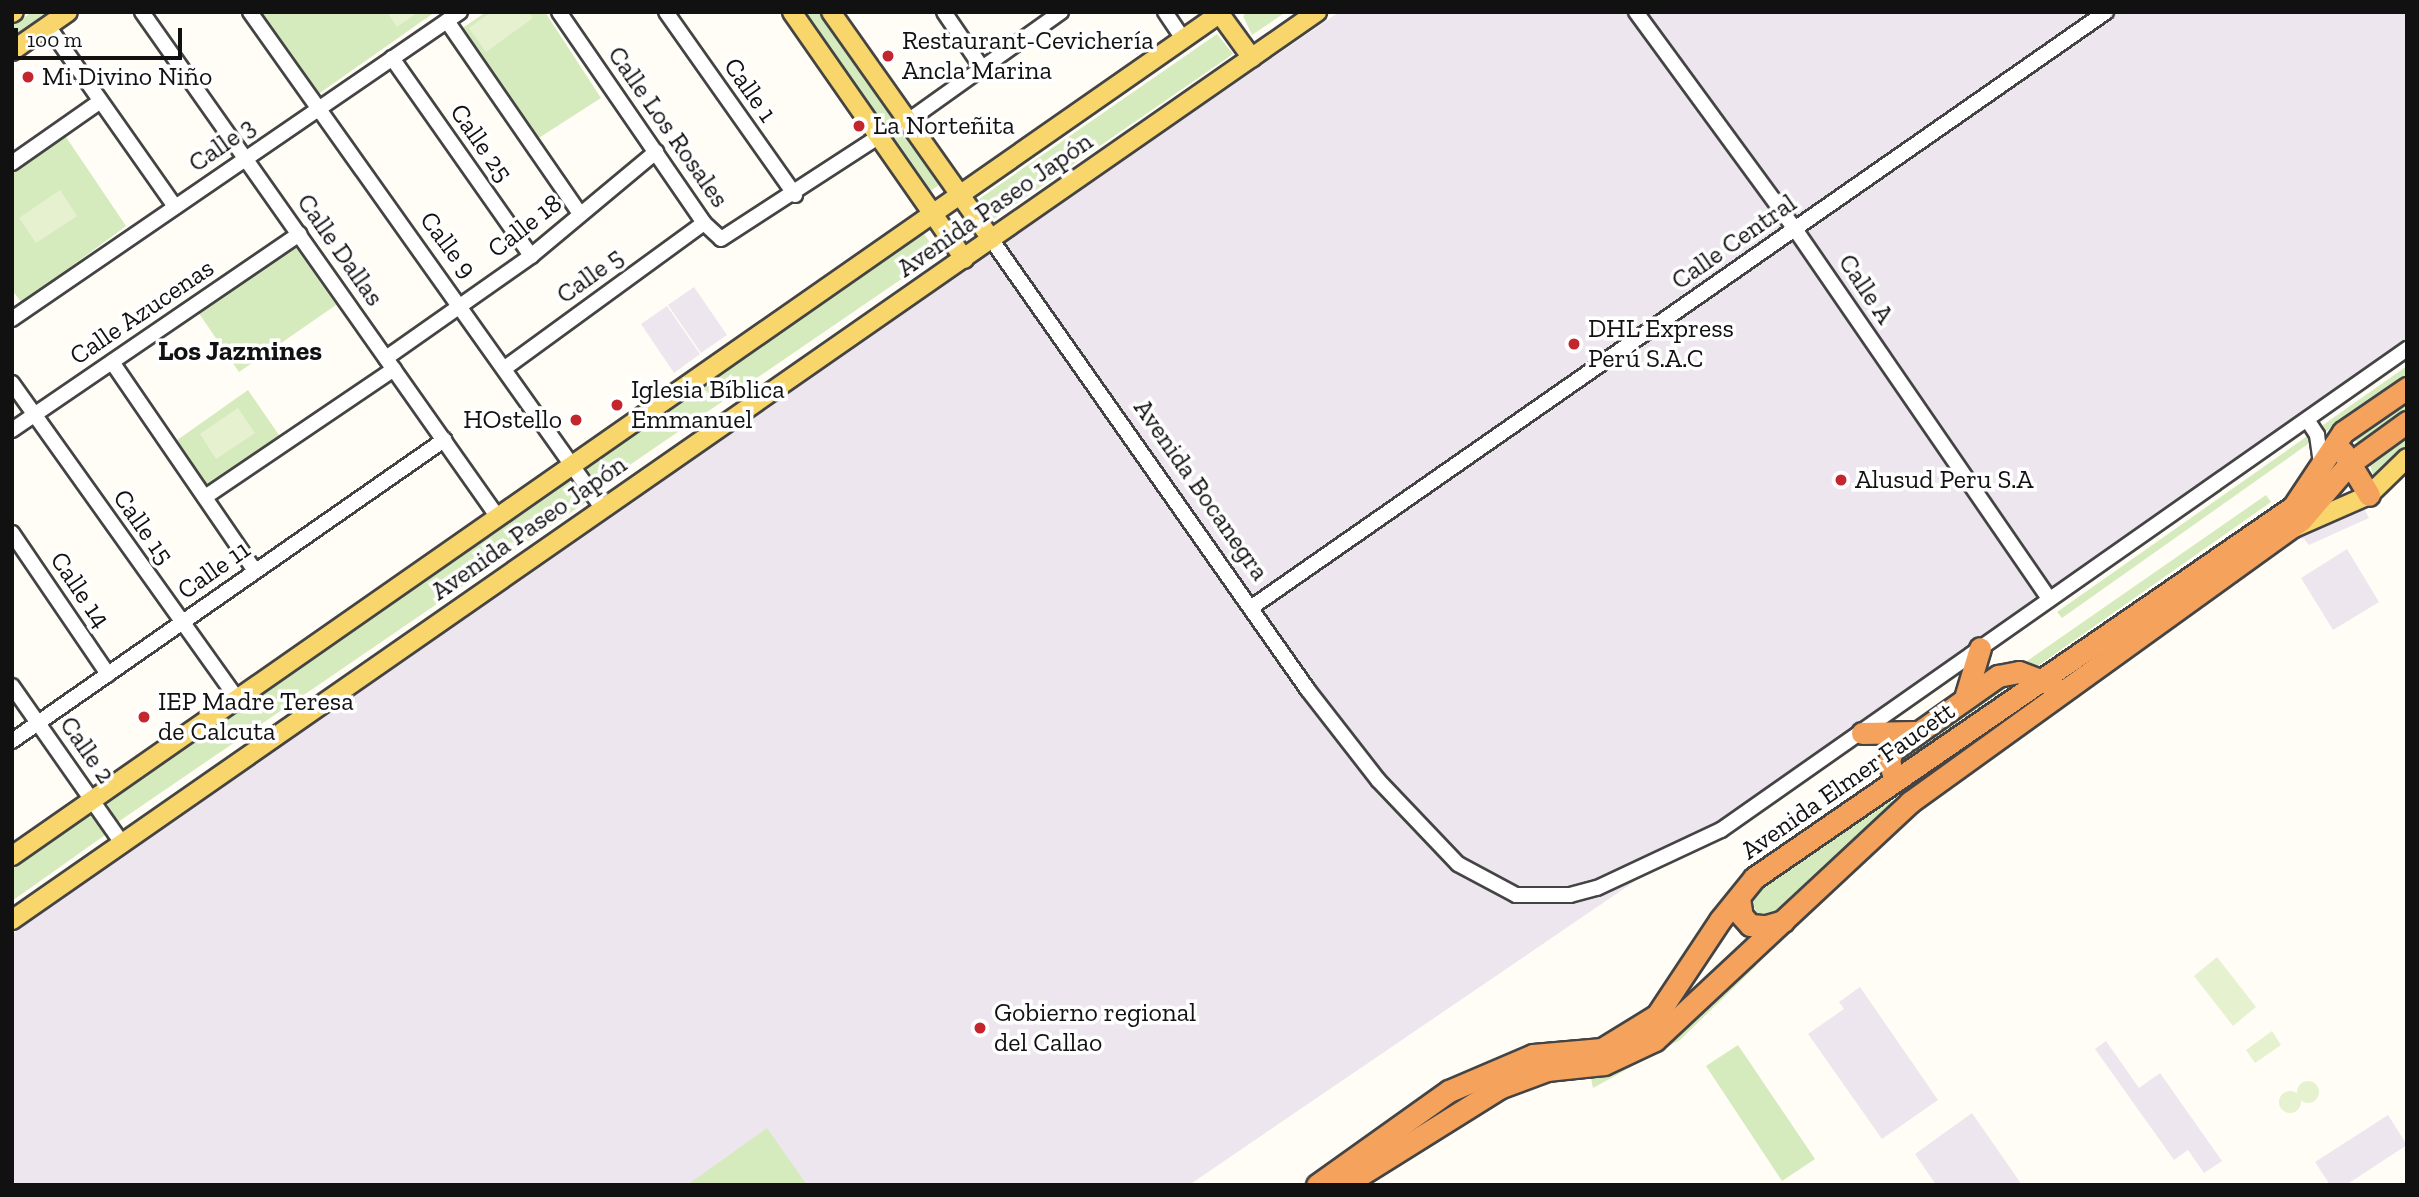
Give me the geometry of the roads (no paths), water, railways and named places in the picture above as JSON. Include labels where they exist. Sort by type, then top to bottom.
[{"type":"highway","name":"Avenida Elmer Faucett","points":[[2283,523],[2343,432],[2407,388]]},
{"type":"highway","name":"Avenida Elmer Faucett","points":[[1344,1185],[1499,1088],[1548,1070],[1604,1064],[1655,1040],[1910,802],[2063,692],[2169,605],[2283,523],[2349,464],[2407,422]]},
{"type":"highway","points":[[2343,432],[2343,454],[2369,495]]},
{"type":"highway","name":"Avenida Elmer Faucett","points":[[1317,1185],[1450,1091],[1533,1055],[1602,1049],[1647,1021],[1670,1001],[1754,878],[2045,679],[2169,605]]},
{"type":"highway","points":[[1965,698],[1980,648]]},
{"type":"highway","points":[[1895,780],[1889,761],[1892,751],[1915,732],[1998,676],[2019,672],[2045,679],[2063,692]]},
{"type":"highway","points":[[1862,733],[1915,732]]},
{"type":"highway","points":[[1738,898],[1742,916],[1750,925],[1766,926],[1783,921]]},
{"type":"main road","points":[[12,51],[68,12]]},
{"type":"main road","points":[[792,12],[964,259]]},
{"type":"main road","name":"Avenida Bocanegra","points":[[831,12],[991,239]]},
{"type":"main road","name":"Avenida Paseo Japón","points":[[12,919],[1317,12]]},
{"type":"main road","points":[[1221,13],[1252,58]]},
{"type":"main road","name":"Avenida Paseo Japón","points":[[12,856],[236,697],[1221,13]]},
{"type":"main road","name":"Avenida Elmer Faucett","points":[[2283,523],[2334,514],[2369,495],[2407,458]]},
{"type":"street","name":"Calle Dallas","points":[[142,12],[497,516]]},
{"type":"street","name":"Calle 9","points":[[250,12],[461,304],[603,509]]},
{"type":"street","name":"Calle Los Rosales","points":[[559,12],[704,223],[715,235],[721,239],[729,236],[795,195]]},
{"type":"street","name":"Calle 1","points":[[666,12],[795,195]]},
{"type":"street","points":[[944,12],[982,68]]},
{"type":"street","points":[[908,121],[1061,12]]},
{"type":"street","points":[[1164,12],[1183,40]]},
{"type":"street","name":"Calle A","points":[[1636,12],[1795,229],[2049,598]]},
{"type":"street","name":"Calle Central","points":[[1252,607],[2106,12]]},
{"type":"street","points":[[453,16],[580,215]]},
{"type":"street","name":"Calle 3","points":[[12,319],[453,16]]},
{"type":"street","points":[[48,26],[175,207]]},
{"type":"street","name":"Calle 25","points":[[392,58],[531,256]]},
{"type":"street","points":[[12,163],[99,102]]},
{"type":"street","points":[[795,195],[878,137]]},
{"type":"street","name":"Calle 18","points":[[205,497],[390,363],[461,304],[531,256],[656,152]]},
{"type":"street","name":"Calle 5","points":[[505,368],[704,223]]},
{"type":"street","name":"Calle Azucenas","points":[[12,430],[299,234]]},
{"type":"street","name":"Avenida Bocanegra","points":[[991,239],[1378,780],[1458,864],[1516,895],[1570,895],[1597,888]]},
{"type":"street","name":"Avenida Elmer Faucett","points":[[1597,888],[1721,830],[1862,733],[2049,598],[2308,421],[2407,349]]},
{"type":"street","points":[[112,362],[255,571]]},
{"type":"street","name":"Calle 15","points":[[12,383],[180,624],[236,697]]},
{"type":"street","points":[[2308,421],[2317,435],[2321,468]]},
{"type":"street","name":"Calle 11","points":[[12,741],[444,440]]},
{"type":"street","name":"Calle 14","points":[[12,533],[108,674]]},
{"type":"street","name":"Calle 2","points":[[12,686],[122,843]]},
{"type":"place","name":"Restaurant-Cevichería Ancla Marina","points":[[888,56]]},
{"type":"place","name":"Mi Divino Niño","points":[[28,77]]},
{"type":"place","name":"La Norteñita","points":[[859,126]]},
{"type":"place","name":"DHL Express Perú S.A.C","points":[[1574,344]]},
{"type":"place","name":"Iglesia Bíblica Emmanuel","points":[[617,405]]},
{"type":"place","name":"HOstello","points":[[576,420]]},
{"type":"place","name":"Alusud Peru S.A","points":[[1841,480]]},
{"type":"place","name":"IEP Madre Teresa de Calcuta","points":[[144,717]]},
{"type":"place","name":"Gobierno regional del Callao","points":[[980,1028]]},
{"type":"district","name":"Los Jazmines","points":[[240,351]]}]
